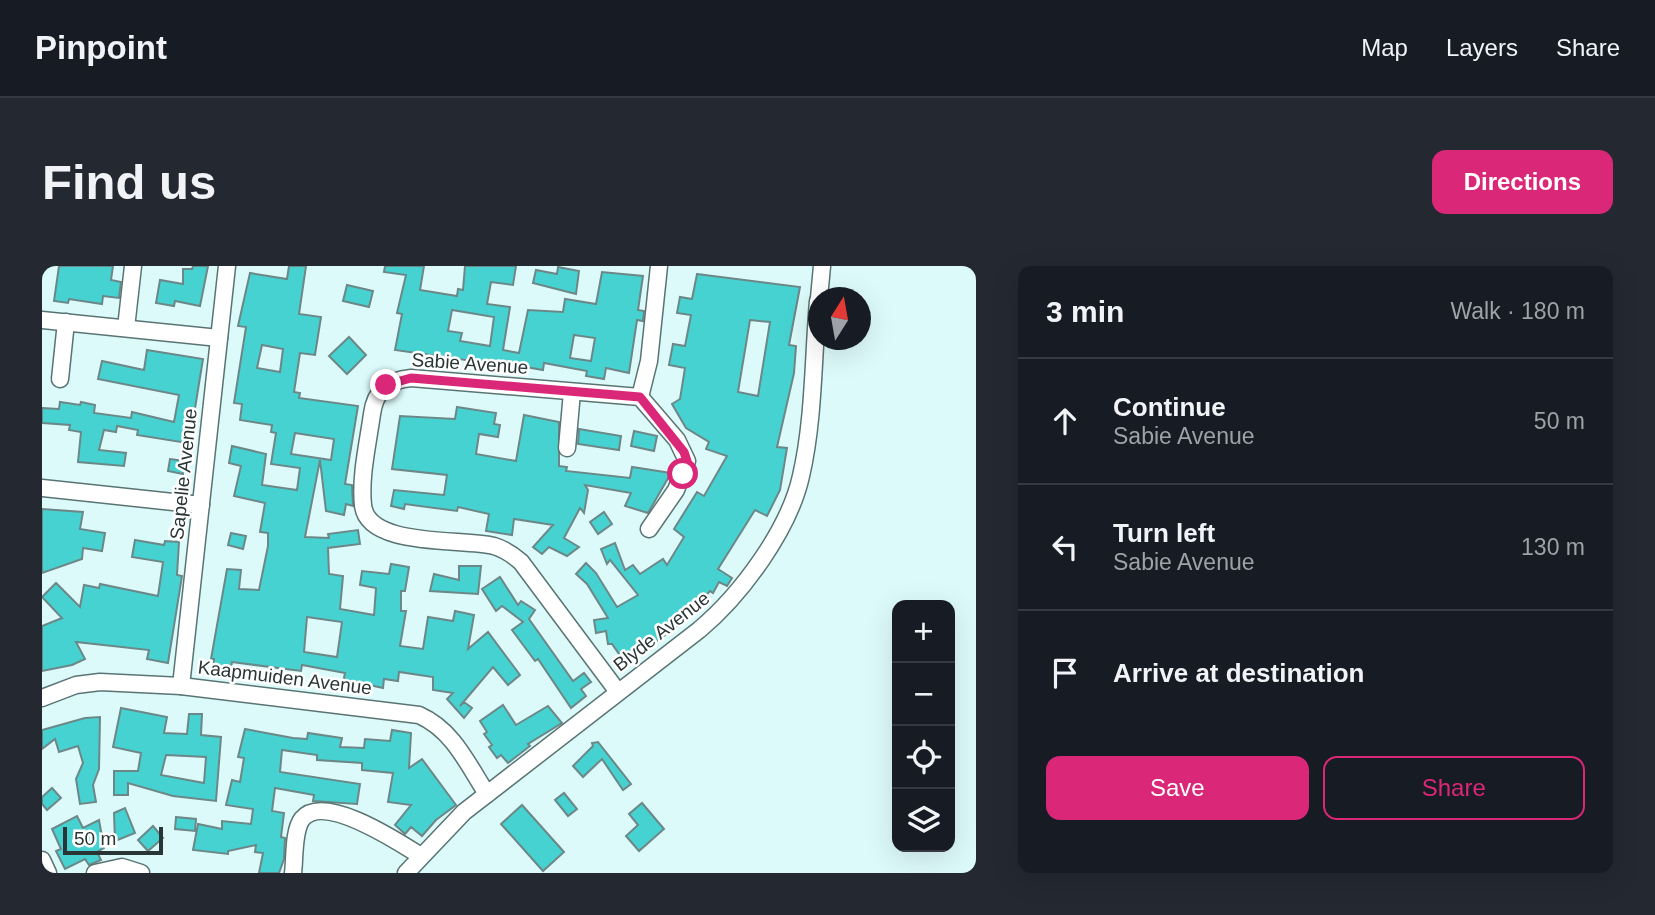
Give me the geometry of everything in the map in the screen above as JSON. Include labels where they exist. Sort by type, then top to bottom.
[{"type":"street","points":[[127,328],[133,266]]},
{"type":"street","name":"Sapelie Avenue","points":[[181,687],[227,266]]},
{"type":"street","points":[[649,529],[676,490],[687,461],[677,440],[640,397],[649,361],[659,266]]},
{"type":"street","name":"Blyde Avenue","points":[[820,287],[822,266]]},
{"type":"street","points":[[42,320],[219,338]]},
{"type":"street","points":[[60,379],[66,322]]},
{"type":"street","name":"Blyde Avenue","points":[[406,873],[487,793],[726,607],[777,533],[801,478],[814,350]]},
{"type":"street","name":"Sabie Avenue","points":[[618,692],[521,562],[510,553],[478,543],[387,532],[368,520],[363,507],[373,405],[386,385],[411,378],[640,397]]},
{"type":"street","points":[[567,448],[572,392]]},
{"type":"street","points":[[42,488],[201,505]]},
{"type":"street","name":"Kaapmuiden Avenue","points":[[42,698],[76,685],[100,682],[181,687],[419,715],[432,721],[452,738],[487,793]]},
{"type":"street","points":[[293,873],[298,829],[302,819],[311,813],[325,813],[371,824],[421,856]]},
{"type":"street","points":[[42,860],[48,873]]},
{"type":"street","points":[[95,873],[122,867],[141,873]]},
{"type":"building","points":[[59,266],[113,266],[111,280],[121,282],[119,298],[103,296],[102,304],[69,299],[68,303],[54,301]]},
{"type":"building","points":[[193,266],[208,266],[200,306],[175,301],[174,306],[156,303],[160,280],[183,284],[183,269],[192,269]]},
{"type":"building","points":[[289,266],[306,266],[299,314],[321,317],[315,355],[300,353],[294,392],[300,393],[299,398],[358,406],[345,484],[352,485],[353,506],[346,504],[344,515],[326,511],[320,460],[305,537],[329,538],[328,534],[358,530],[360,544],[328,548],[329,574],[343,576],[340,609],[374,615],[376,588],[360,585],[362,571],[389,574],[391,564],[409,567],[405,591],[401,591],[401,611],[406,611],[400,646],[423,649],[428,617],[453,621],[455,611],[474,615],[468,649],[488,632],[520,675],[508,685],[493,667],[460,706],[464,702],[472,708],[464,718],[447,699],[453,693],[433,690],[433,677],[399,672],[398,681],[384,679],[383,688],[356,682],[354,690],[342,688],[345,673],[302,665],[301,671],[232,662],[230,674],[212,671],[214,659],[211,659],[227,569],[241,570],[239,589],[259,590],[268,546],[268,533],[260,532],[265,503],[234,496],[241,466],[229,463],[232,446],[266,454],[262,485],[297,490],[300,468],[271,464],[276,433],[271,432],[272,425],[240,420],[242,404],[234,403],[246,327],[238,326],[250,273],[287,279]],"holes":[[[262,345],[283,349],[280,372],[257,368]],[[295,433],[334,439],[331,460],[291,454]],[[307,617],[342,622],[337,657],[304,652]]]},
{"type":"building","points":[[385,266],[424,266],[420,290],[457,296],[458,289],[463,290],[465,266],[516,266],[513,285],[491,282],[487,304],[510,307],[503,350],[519,353],[528,310],[563,312],[565,299],[596,304],[602,272],[643,276],[638,310],[644,311],[643,321],[637,320],[629,373],[606,368],[604,379],[586,376],[587,371],[544,363],[543,370],[514,365],[513,369],[487,368],[487,363],[395,350],[402,314],[397,313],[406,275],[384,272]],"holes":[[[452,310],[494,317],[490,346],[460,341],[462,333],[448,331]],[[574,335],[595,338],[591,361],[570,358]]]},
{"type":"building","points":[[558,267],[579,271],[576,294],[533,283],[536,270],[557,274]]},
{"type":"building","points":[[697,274],[800,287],[789,345],[796,346],[794,373],[777,447],[787,448],[780,490],[767,516],[755,510],[718,569],[732,578],[727,586],[719,582],[713,593],[710,591],[681,623],[626,664],[612,644],[608,644],[606,631],[596,633],[594,620],[608,618],[587,584],[576,574],[586,563],[596,573],[617,607],[638,595],[610,560],[607,564],[601,549],[615,543],[625,570],[633,565],[640,574],[663,559],[667,565],[684,537],[674,529],[697,492],[704,496],[727,456],[706,449],[709,442],[686,428],[672,404],[680,399],[685,368],[669,365],[673,344],[685,346],[691,315],[677,313],[680,297],[692,299]],"holes":[[[750,320],[770,322],[758,396],[738,392]]]},
{"type":"building","points":[[347,285],[373,291],[369,307],[343,301]]},
{"type":"building","points":[[349,337],[366,355],[347,374],[329,356]]},
{"type":"building","points":[[147,350],[203,359],[190,439],[187,443],[137,435],[138,430],[117,426],[116,432],[104,430],[99,450],[126,453],[124,466],[78,462],[81,432],[69,430],[70,425],[42,423],[42,408],[59,409],[60,402],[80,405],[81,402],[95,405],[94,413],[131,418],[132,412],[174,422],[179,395],[98,379],[102,361],[144,370]]},
{"type":"building","points":[[457,407],[496,413],[494,424],[500,425],[498,437],[479,434],[476,454],[516,461],[524,415],[559,422],[559,466],[567,467],[566,471],[630,478],[632,467],[671,473],[648,513],[625,506],[631,493],[585,485],[588,490],[584,513],[580,508],[564,538],[579,547],[567,556],[549,547],[542,554],[533,547],[553,525],[514,519],[512,535],[486,531],[489,514],[458,507],[457,511],[405,504],[404,509],[391,506],[394,490],[444,495],[447,475],[392,469],[400,416],[455,419]]},
{"type":"building","points":[[579,429],[621,436],[619,450],[578,444]]},
{"type":"building","points":[[634,431],[657,436],[654,451],[631,446]]},
{"type":"building","points":[[170,459],[185,461],[183,474],[168,471]]},
{"type":"building","points":[[42,509],[83,512],[80,529],[105,533],[102,551],[83,548],[82,559],[42,573]]},
{"type":"building","points":[[604,512],[612,524],[598,534],[590,522]]},
{"type":"building","points":[[231,533],[246,536],[243,549],[228,545]]},
{"type":"building","points":[[135,540],[164,545],[165,541],[179,542],[177,575],[182,576],[168,663],[147,659],[149,650],[76,642],[85,659],[72,665],[42,671],[42,626],[62,618],[42,597],[56,583],[80,607],[84,585],[99,588],[100,584],[158,596],[163,562],[132,557]]},
{"type":"building","points":[[459,566],[481,566],[478,594],[430,591],[434,574],[459,580]]},
{"type":"building","points":[[500,577],[518,605],[521,601],[535,610],[529,619],[573,681],[584,673],[591,682],[581,689],[586,696],[571,708],[538,659],[535,661],[512,630],[523,622],[502,606],[496,611],[482,589]]},
{"type":"building","points":[[503,705],[516,725],[548,706],[562,723],[528,744],[530,746],[508,763],[501,755],[497,758],[489,747],[492,745],[484,734],[487,732],[480,721]]},
{"type":"building","points":[[121,708],[167,717],[164,733],[187,734],[189,714],[202,714],[201,735],[221,737],[216,801],[173,796],[128,783],[128,795],[114,795],[114,771],[138,771],[141,753],[113,747]],"holes":[[[166,755],[206,757],[204,783],[161,775]]]},
{"type":"building","points":[[100,717],[99,769],[93,785],[96,802],[80,804],[76,779],[83,763],[78,746],[59,752],[55,739],[42,749],[42,730],[85,718]]},
{"type":"building","points":[[245,729],[293,738],[307,739],[308,733],[342,738],[340,747],[364,748],[365,739],[390,741],[392,730],[411,733],[409,768],[422,759],[456,805],[436,820],[422,836],[411,827],[405,834],[395,825],[411,805],[388,802],[393,773],[362,770],[362,763],[317,760],[317,755],[282,750],[280,772],[360,784],[357,804],[313,801],[314,795],[275,788],[272,811],[284,813],[281,837],[285,838],[284,859],[279,873],[259,873],[263,853],[255,852],[256,845],[228,851],[228,854],[193,850],[198,824],[222,829],[222,821],[251,824],[253,809],[226,805],[232,780],[240,782],[244,758],[238,757]]},
{"type":"building","points":[[598,742],[631,784],[623,790],[602,759],[583,777],[573,766],[593,746],[592,743]]},
{"type":"building","points":[[52,788],[61,798],[47,810],[42,804],[42,797]]},
{"type":"building","points":[[564,793],[577,809],[568,816],[555,800]]},
{"type":"building","points":[[642,803],[664,829],[639,851],[626,836],[638,825],[629,814]]},
{"type":"building","points":[[522,805],[564,852],[543,871],[501,824]]},
{"type":"building","points":[[125,808],[135,833],[115,841],[114,813]]},
{"type":"building","points":[[77,816],[83,828],[99,820],[104,848],[97,852],[101,860],[89,865],[85,859],[65,869],[56,851],[61,849],[52,829]]},
{"type":"building","points":[[176,817],[196,819],[195,831],[175,829]]},
{"type":"building","points":[[153,826],[163,838],[148,851],[138,840]]},
{"type":"route","points":[[386,385],[396,379],[411,378],[640,397],[684,452],[687,461],[683,474]]}]
